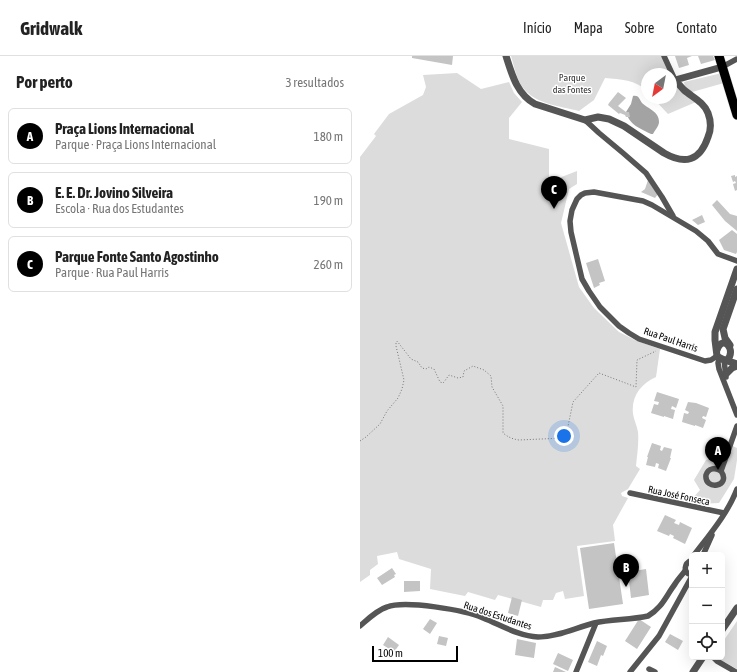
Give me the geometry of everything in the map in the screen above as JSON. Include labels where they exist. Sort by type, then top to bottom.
[{"type":"main road","points":[[719,56],[737,115]]},
{"type":"street","points":[[506,56],[516,84],[521,93],[530,102],[585,120],[598,134],[624,153],[646,173],[674,218],[703,236],[718,254],[737,261]]},
{"type":"street","points":[[664,56],[670,68]]},
{"type":"street","points":[[677,79],[722,67],[737,59]]},
{"type":"street","points":[[585,120],[598,117],[609,119],[624,126],[671,157],[678,160],[685,160],[695,157],[700,153],[709,136],[710,126],[708,112],[703,104],[683,89],[677,82]]},
{"type":"street","name":"Rua Paul Harris","points":[[674,218],[652,205],[643,202],[594,192],[581,195],[577,199],[572,210],[570,221],[571,232],[582,279],[600,308],[619,326],[639,339],[705,361],[721,357]]},
{"type":"street","points":[[737,269],[715,332],[715,340],[721,357],[718,364],[719,369],[737,415]]},
{"type":"street","points":[[721,357],[732,357],[733,355],[733,347],[725,338],[723,329],[737,289]]},
{"type":"street","points":[[725,385],[726,374],[718,347],[725,343],[733,347]]},
{"type":"street","points":[[721,357],[737,365]]},
{"type":"street","points":[[726,374],[737,365]]},
{"type":"street","points":[[721,471],[737,426]]},
{"type":"street","points":[[704,552],[717,525],[737,489]]},
{"type":"street","name":"Rua José Fonseca","points":[[630,493],[724,514]]},
{"type":"street","points":[[733,498],[736,505]]},
{"type":"street","name":"Rua dos Estudantes","points":[[697,552],[717,525]]},
{"type":"street","name":"Rua dos Estudantes","points":[[360,626],[388,606],[429,606],[482,617],[514,632],[529,636],[557,635],[596,623],[648,616],[660,606],[685,571],[685,568],[689,562]]},
{"type":"street","points":[[685,571],[689,574]]},
{"type":"street","points":[[630,672],[659,636],[689,581]]},
{"type":"street","points":[[725,626],[737,608]]},
{"type":"street","points":[[576,672],[596,623]]},
{"type":"street","points":[[693,672],[701,660]]},
{"type":"street","points":[[716,660],[736,672]]},
{"type":"street","points":[[648,669],[655,672]]},
{"type":"path","points":[[360,441],[380,424],[387,411],[398,398],[402,389],[404,380],[396,346],[397,341],[411,359],[418,362],[422,368],[426,369],[429,367],[434,369],[440,382],[443,383],[449,375],[458,378],[462,377],[464,371],[473,366],[488,372],[491,376],[492,387],[503,406],[503,433],[512,439],[519,440],[564,438],[566,436],[573,402],[599,373],[636,387],[637,360],[664,347]]},
{"type":"green space","name":"Parque das Fontes","points":[[511,56],[662,56],[668,68],[641,68],[641,86],[633,82],[605,78],[594,100],[579,111],[555,106],[539,100],[526,91],[518,78]]},
{"type":"green space","points":[[457,73],[481,89],[509,82],[514,93],[522,102],[509,118],[509,139],[549,149],[549,177],[559,178],[577,171],[577,184],[569,189],[561,223],[579,287],[594,308],[619,332],[637,341],[660,349],[656,377],[646,383],[635,396],[633,414],[638,430],[636,466],[640,469],[628,489],[621,493],[622,496],[628,498],[613,525],[615,541],[577,546],[584,596],[565,599],[563,591],[556,593],[553,600],[543,600],[541,607],[498,595],[495,600],[468,592],[465,596],[430,589],[431,569],[399,559],[397,552],[377,556],[378,564],[370,570],[370,575],[360,582],[360,157],[376,136],[374,134],[389,114],[423,95],[426,87],[423,75]]},
{"type":"green space","points":[[722,73],[724,83],[692,92],[685,88],[684,82]]},
{"type":"green space","points":[[677,81],[696,102],[668,114],[659,104],[677,104]]},
{"type":"green space","points":[[728,444],[737,448],[734,479],[719,503],[698,504],[692,499],[700,490],[694,480],[706,460],[716,457]]},
{"type":"green space","points":[[737,621],[737,669],[721,660],[725,660],[725,639]]},
{"type":"shaded area","points":[[633,96],[638,97],[641,104],[643,104],[657,115],[659,118],[659,124],[653,134],[636,126],[630,120],[626,112],[631,104]]},
{"type":"building","points":[[412,56],[453,56],[452,65],[412,58]]},
{"type":"building","points":[[675,56],[692,56],[687,58],[689,65],[679,68]]},
{"type":"building","points":[[698,56],[713,56],[715,60],[701,64]]},
{"type":"building","points":[[618,92],[626,98],[618,106],[626,112],[629,112],[630,117],[626,117],[620,113],[619,114],[608,105]]},
{"type":"building","points":[[735,175],[735,177],[737,176],[737,190],[735,191],[733,184],[736,183],[735,181],[733,182],[731,176]]},
{"type":"building","points":[[648,180],[658,194],[655,198],[641,192],[645,189]]},
{"type":"building","points":[[717,200],[730,214],[737,216],[737,231],[725,221],[712,205]]},
{"type":"building","points":[[702,215],[705,222],[698,225],[692,220]]},
{"type":"building","points":[[732,230],[737,234],[736,254],[724,250],[719,240]]},
{"type":"building","points":[[598,259],[605,281],[599,283],[600,285],[594,288],[586,263]]},
{"type":"building","points":[[657,392],[679,399],[676,408],[672,406],[671,409],[675,410],[673,419],[651,413],[654,404],[658,405],[659,402],[654,401]]},
{"type":"building","points":[[688,402],[696,403],[709,408],[706,417],[703,416],[702,418],[706,420],[703,428],[682,422],[684,413],[688,414],[689,412],[685,410]]},
{"type":"building","points":[[652,443],[661,446],[660,450],[662,451],[664,447],[672,449],[671,458],[666,471],[658,468],[659,464],[656,463],[655,467],[646,465]]},
{"type":"building","points":[[665,515],[676,520],[674,523],[679,525],[680,522],[692,528],[685,544],[673,538],[674,536],[670,534],[669,536],[657,531]]},
{"type":"building","points":[[614,543],[623,604],[589,609],[580,548]]},
{"type":"building","points":[[392,568],[396,574],[394,575],[395,577],[382,585],[377,578]]},
{"type":"building","points":[[646,569],[649,595],[631,598],[628,572]]},
{"type":"building","points":[[404,581],[420,581],[420,591],[404,592]]},
{"type":"building","points":[[512,597],[522,600],[518,616],[508,613]]},
{"type":"building","points":[[430,619],[437,623],[430,634],[423,629]]},
{"type":"building","points":[[639,619],[651,627],[637,649],[625,641]]},
{"type":"building","points":[[670,634],[683,641],[678,650],[665,642]]},
{"type":"building","points":[[439,636],[448,638],[446,646],[437,644]]},
{"type":"building","points":[[388,637],[399,645],[394,652],[383,645]]},
{"type":"building","points":[[517,639],[536,643],[534,658],[515,655]]},
{"type":"building","points":[[597,641],[607,646],[603,656],[601,655],[597,666],[588,662]]},
{"type":"building","points":[[558,653],[573,660],[568,671],[553,664]]},
{"type":"building","points":[[555,667],[566,672],[553,672]]},
{"type":"place","name":"Parque Fonte Santo Agostinho","points":[[554,209]]},
{"type":"place","name":"Praça Lions Internacional","points":[[718,470]]},
{"type":"place","name":"E. E. Dr. Jovino Silveira","points":[[626,587]]}]
